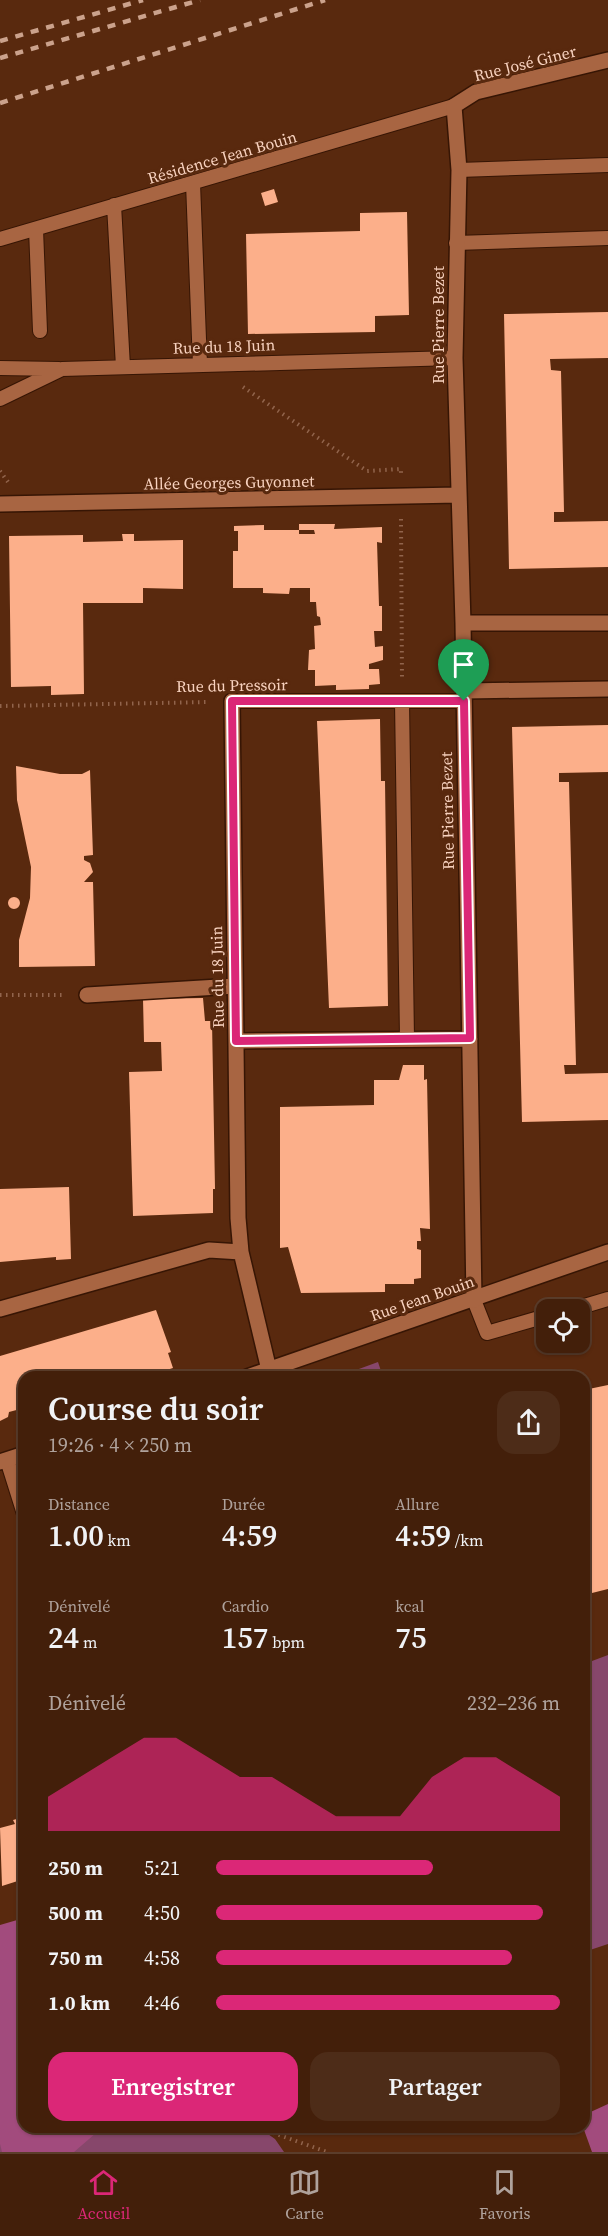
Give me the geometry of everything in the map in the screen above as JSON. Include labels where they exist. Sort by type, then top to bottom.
[{"type":"street","name":"Rue José Giner","points":[[454,106],[476,92],[608,60]]},
{"type":"street","name":"Rue Pierre Bezet","points":[[454,106],[459,170],[455,358],[463,623],[474,1300]]},
{"type":"street","name":"Allée Georges Guyonnet","points":[[0,504],[458,495]]},
{"type":"street","points":[[463,623],[608,623]]},
{"type":"street","points":[[464,696],[608,689]]},
{"type":"street","name":"Rue du 18 Juin","points":[[232,701],[238,1218],[241,1252],[269,1370]]},
{"type":"street","points":[[87,995],[235,986]]},
{"type":"street","points":[[236,1041],[470,1038]]},
{"type":"street","points":[[0,1309],[209,1250],[241,1252]]},
{"type":"street","name":"Rue Jean Bouin","points":[[266,1371],[474,1300],[608,1251]]},
{"type":"lane","name":"Résidence Jean Bouin","points":[[0,239],[454,106]]},
{"type":"lane","points":[[459,170],[608,165]]},
{"type":"lane","points":[[193,183],[200,365]]},
{"type":"lane","points":[[114,206],[123,367]]},
{"type":"lane","points":[[36,228],[40,331]]},
{"type":"lane","points":[[456,243],[608,238]]},
{"type":"lane","name":"Rue du 18 Juin","points":[[0,399],[62,369],[455,358]]},
{"type":"lane","points":[[0,368],[62,369]]},
{"type":"lane","name":"Rue du Pressoir","points":[[232,701],[402,701],[464,696]]},
{"type":"lane","points":[[402,701],[407,1039]]},
{"type":"lane","points":[[590,1304],[608,1299]]},
{"type":"lane","points":[[474,1300],[487,1333],[536,1319]]},
{"type":"lane","points":[[4,1461],[18,1498]]},
{"type":"path","name":"Rue du Pressoir","points":[[0,705],[232,701]]},
{"type":"path","points":[[0,995],[87,995]]},
{"type":"path","points":[[273,2133],[327,2152]]},
{"type":"shaded area","points":[[378,1362],[381,1371],[353,1371]]},
{"type":"shaded area","points":[[608,1655],[608,1944],[590,1950],[590,1662]]},
{"type":"shaded area","points":[[18,1920],[18,2133],[96,2133],[74,2152],[2,2152],[0,2144],[0,1925]]},
{"type":"shaded area","points":[[0,2090],[18,2118],[18,2133],[266,2133],[275,2139],[284,2152],[0,2152]]},
{"type":"shaded area","points":[[608,2104],[608,2152],[592,2152],[585,2133],[590,2133],[590,2112]]},
{"type":"building","points":[[274,189],[278,202],[265,206],[261,193]]},
{"type":"building","points":[[407,212],[409,315],[375,316],[375,332],[248,334],[246,234],[360,231],[360,213]]},
{"type":"building","points":[[608,312],[608,358],[550,359],[551,370],[561,371],[564,512],[554,512],[554,522],[608,521],[608,567],[509,569],[504,314]]},
{"type":"building","points":[[299,524],[335,524],[334,529],[382,527],[382,543],[377,542],[382,631],[374,631],[375,647],[383,646],[383,660],[369,664],[369,669],[379,669],[380,684],[369,685],[369,689],[336,690],[336,685],[315,686],[315,670],[308,670],[309,650],[315,649],[314,626],[321,625],[320,617],[317,616],[316,602],[310,602],[310,588],[290,588],[289,594],[263,593],[263,588],[233,588],[233,551],[238,551],[238,531],[234,531],[234,526],[264,525],[264,530],[299,530]],"holes":[[[299,530],[314,530],[315,534],[299,534]]]},
{"type":"building","points":[[122,534],[134,534],[134,541],[183,540],[183,589],[143,588],[143,603],[83,603],[84,694],[51,695],[51,686],[11,687],[9,536],[83,535],[83,542],[123,541]]},
{"type":"building","points":[[380,719],[381,781],[385,781],[388,1006],[329,1008],[317,721]]},
{"type":"building","points":[[608,725],[608,772],[559,773],[559,782],[569,782],[576,1065],[564,1065],[565,1074],[608,1073],[608,1120],[522,1122],[512,727]]},
{"type":"building","points":[[16,766],[60,774],[82,774],[90,770],[93,855],[84,856],[84,860],[90,863],[93,872],[84,882],[93,882],[95,966],[19,967],[19,940],[30,898],[31,867],[17,800]]},
{"type":"building","points":[[14,897],[20,903],[14,909],[8,903]]},
{"type":"building","points":[[203,998],[205,1021],[212,1021],[215,1189],[213,1189],[213,1213],[133,1216],[129,1072],[162,1071],[161,1042],[144,1042],[143,999]]},
{"type":"building","points":[[403,1065],[424,1065],[424,1080],[427,1079],[430,1229],[420,1228],[421,1241],[417,1241],[417,1249],[421,1250],[421,1278],[414,1279],[414,1284],[385,1284],[385,1292],[301,1293],[288,1247],[280,1248],[280,1107],[374,1105],[374,1080],[399,1080]]},
{"type":"building","points":[[69,1187],[71,1259],[56,1260],[56,1257],[0,1262],[0,1189]]},
{"type":"building","points":[[156,1310],[171,1352],[168,1353],[173,1368],[163,1371],[18,1371],[18,1410],[9,1412],[8,1417],[0,1421],[0,1356]]},
{"type":"building","points":[[608,1385],[608,1589],[590,1594],[590,1389]]},
{"type":"building","points":[[18,1819],[18,1881],[2,1886],[0,1828],[15,1824],[13,1820]]},
{"type":"railway","points":[[0,41],[143,0]]},
{"type":"railway","points":[[0,58],[200,0]]},
{"type":"railway","points":[[0,103],[325,0]]},
{"type":"route","points":[[232,701],[464,701],[470,1038],[236,1041],[232,701]]}]
